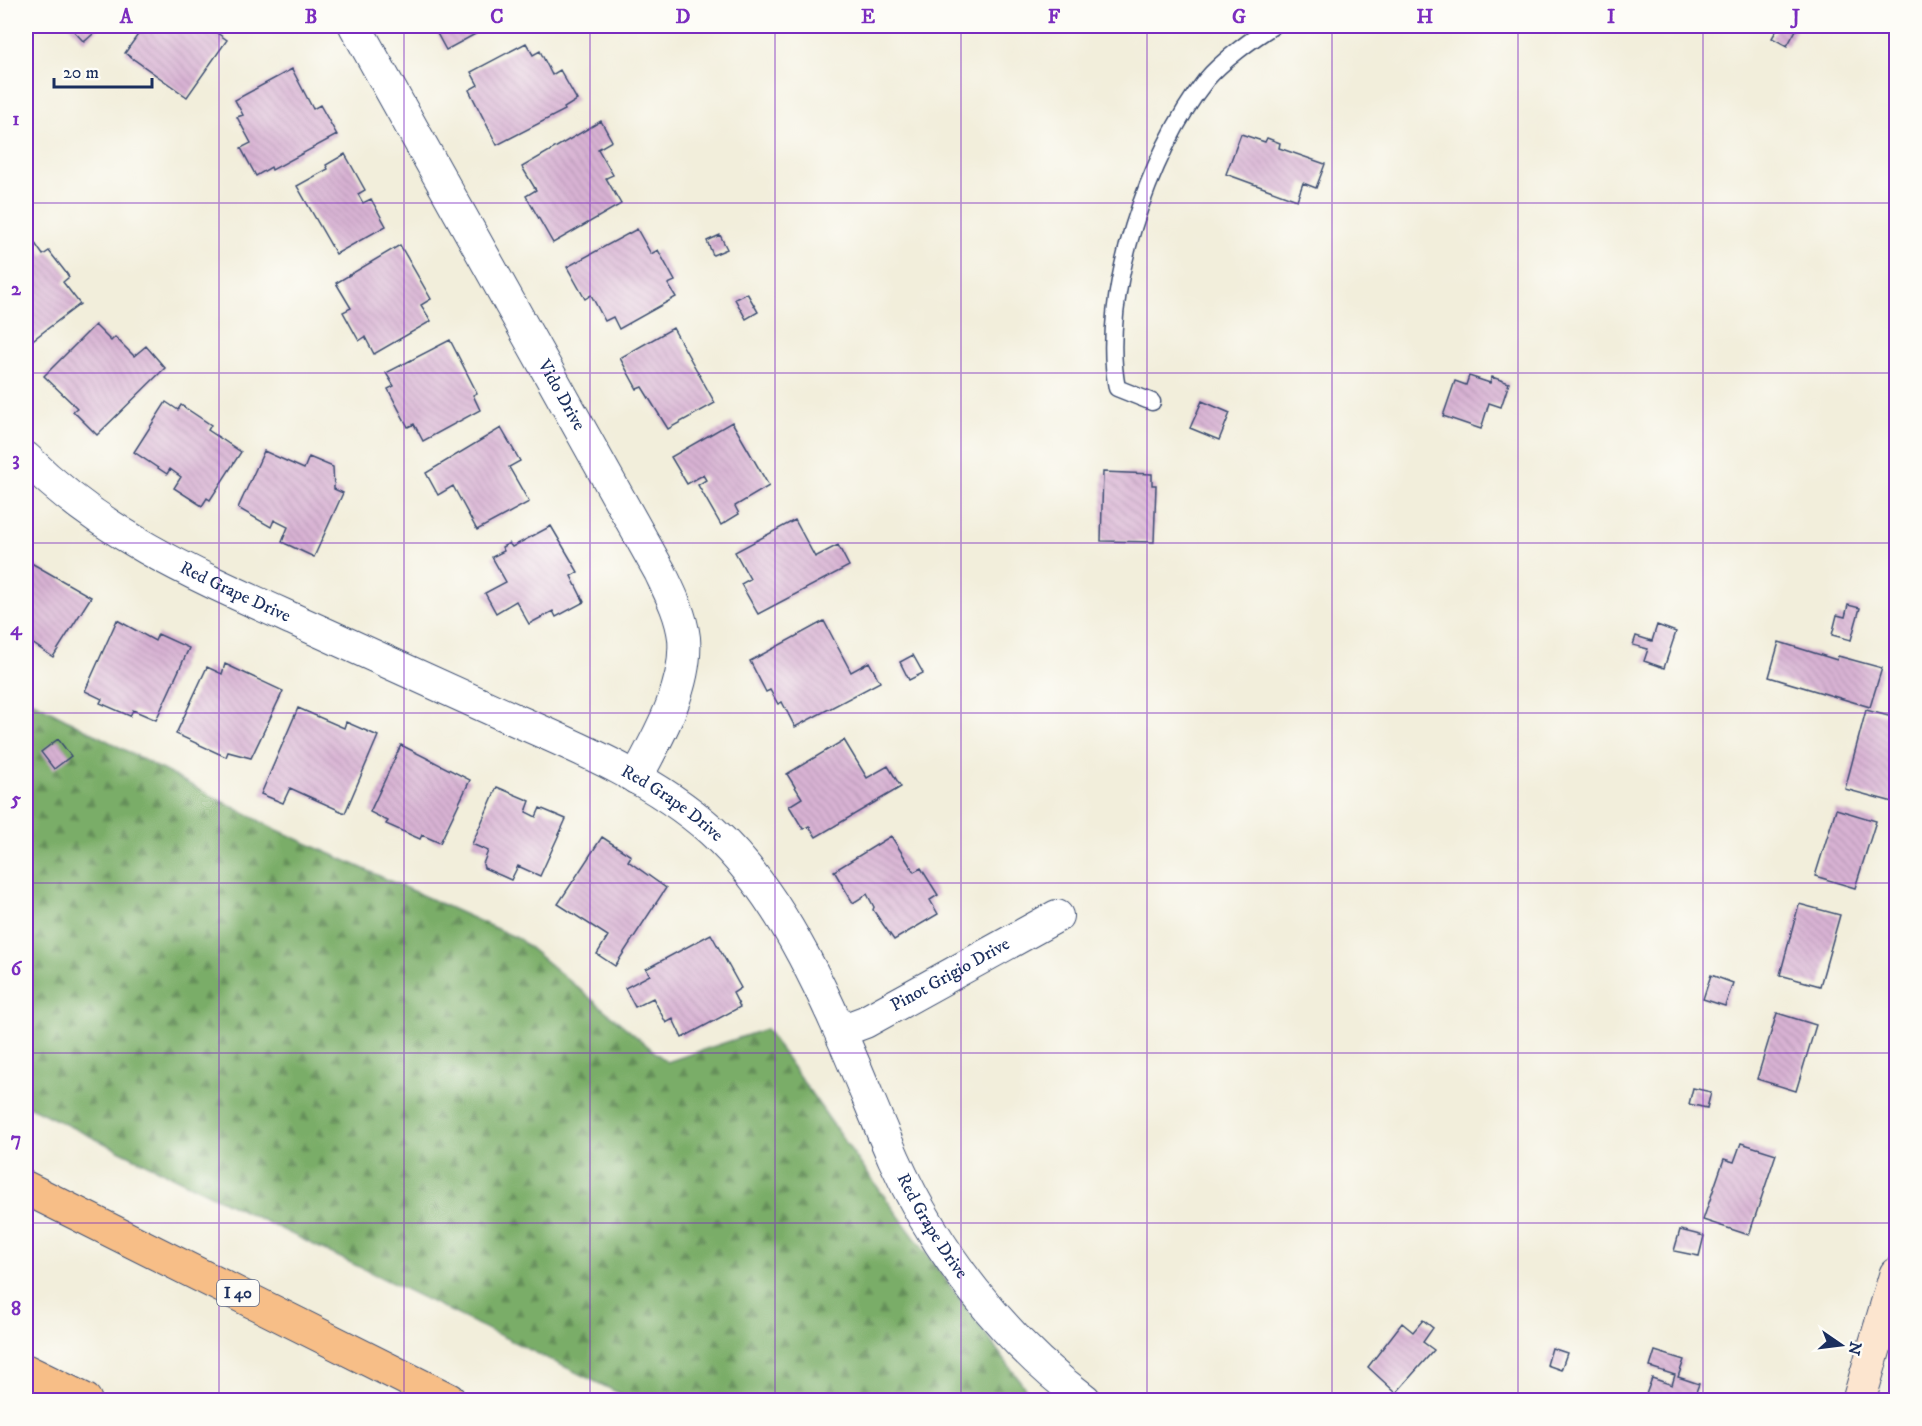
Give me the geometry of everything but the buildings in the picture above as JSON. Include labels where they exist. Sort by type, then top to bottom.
[{"type":"highway","name":"I 40","points":[[26,1188],[449,1401]]},
{"type":"highway","points":[[26,1371],[85,1401]]},
{"type":"main road","points":[[1859,1401],[1896,1274]]},
{"type":"street","name":"Vido Drive","points":[[355,26],[588,441],[678,609],[684,638],[683,665],[671,704],[636,778]]},
{"type":"street","name":"Red Grape Drive","points":[[26,458],[79,506],[147,551],[582,749],[683,806],[740,858],[761,885],[785,924],[841,1031],[895,1161],[918,1207],[944,1248],[992,1314],[1031,1356],[1085,1401]]},
{"type":"street","name":"Pinot Grigio Drive","points":[[841,1031],[865,1022],[1057,916]]},
{"type":"lane","points":[[1152,402],[1117,388],[1112,360],[1122,275],[1138,212],[1169,138],[1207,79],[1273,26]]},
{"type":"green space","points":[[26,698],[273,828],[519,939],[667,1062],[766,1029],[865,1170],[1034,1400],[633,1400],[26,1105]]}]
